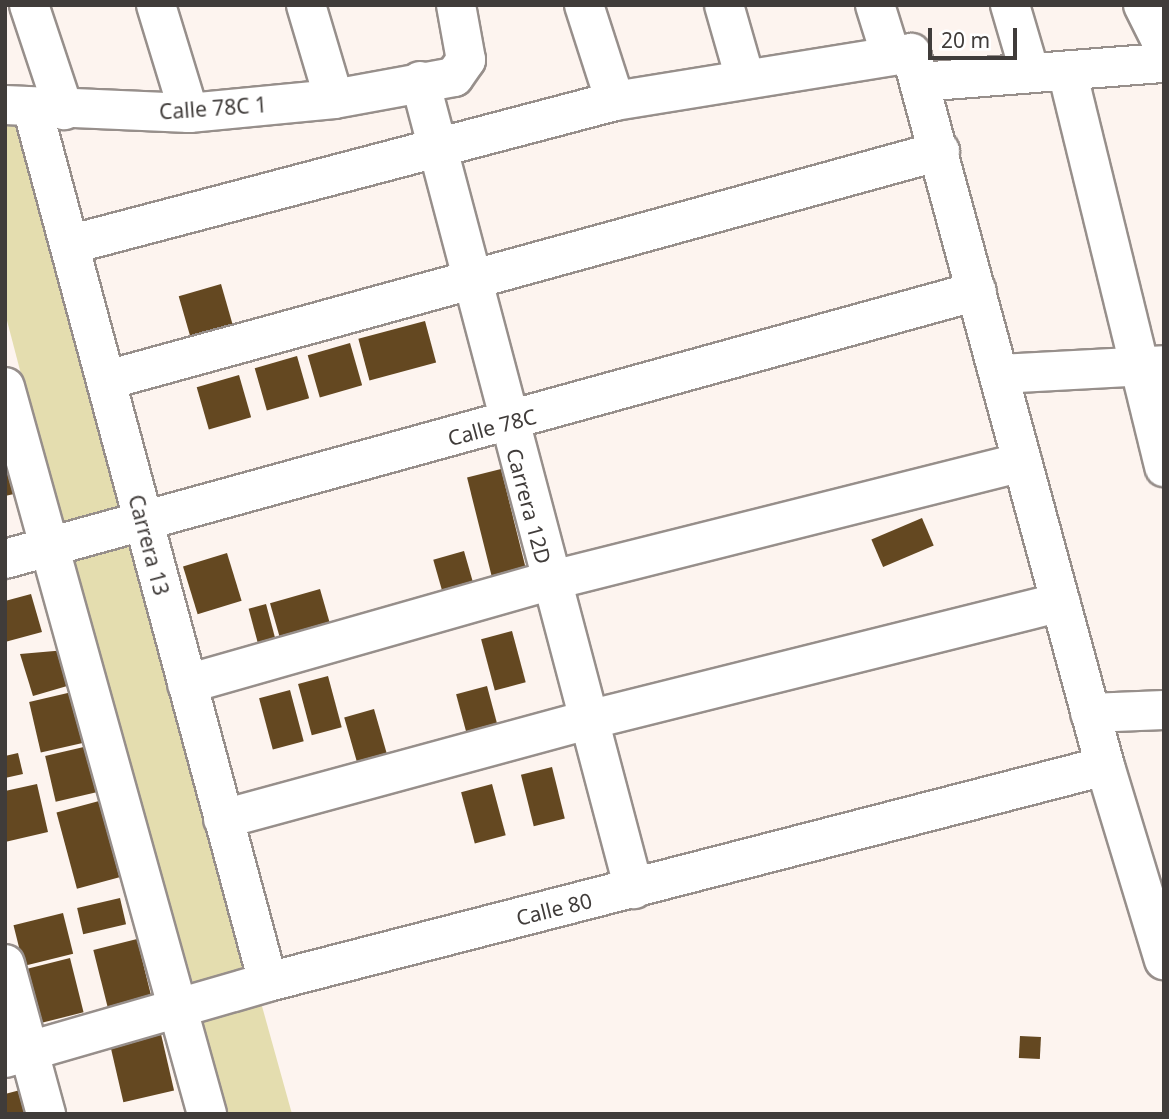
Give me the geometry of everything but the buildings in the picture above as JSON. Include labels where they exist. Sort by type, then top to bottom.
[{"type":"street","name":"Carrera 13","points":[[29,5],[34,108],[72,244],[142,522],[268,982]]},
{"type":"street","points":[[156,5],[189,113]]},
{"type":"street","points":[[306,5],[334,99]]},
{"type":"street","name":"Calle 78C 1","points":[[34,108],[189,113],[334,99],[419,81],[454,77],[466,60],[456,5]]},
{"type":"street","points":[[584,5],[615,101]]},
{"type":"street","points":[[724,5],[745,78]]},
{"type":"street","points":[[875,5],[891,56]]},
{"type":"street","points":[[1010,5],[1048,72],[1150,366],[1164,467]]},
{"type":"street","points":[[1143,5],[1164,47]]},
{"type":"street","points":[[72,244],[615,101],[911,53],[940,151],[1090,713],[1164,960]]},
{"type":"street","points":[[920,82],[1164,63]]},
{"type":"street","name":"Carrera 12D","points":[[419,81],[549,581],[634,889]]},
{"type":"street","points":[[107,380],[471,277],[940,151]]},
{"type":"street","name":"Calle 78C","points":[[5,559],[508,424],[977,291]]},
{"type":"street","points":[[1000,374],[1150,366]]},
{"type":"street","points":[[5,387],[52,546],[180,1007],[207,1114]]},
{"type":"street","points":[[187,684],[549,581],[1023,462]]},
{"type":"street","points":[[223,819],[588,720],[1060,602]]},
{"type":"street","points":[[1090,713],[1164,710]]},
{"type":"street","name":"Calle 80","points":[[16,1056],[268,982],[1105,765]]},
{"type":"street","points":[[5,964],[16,1056],[46,1114]]},
{"type":"shaded area","points":[[5,117],[22,117],[123,510],[60,523],[5,313]]},
{"type":"shaded area","points":[[132,542],[255,970],[194,987],[71,559]]},
{"type":"shaded area","points":[[260,999],[292,1114],[226,1114],[200,1015]]}]
